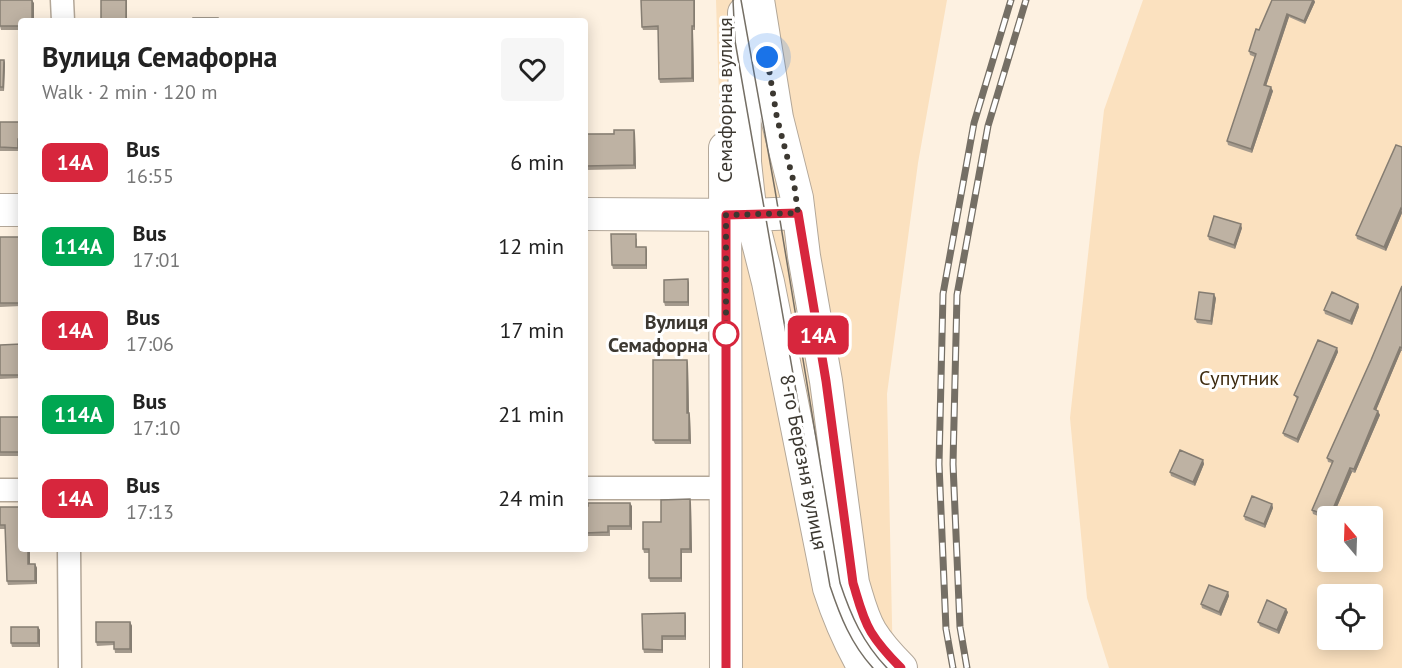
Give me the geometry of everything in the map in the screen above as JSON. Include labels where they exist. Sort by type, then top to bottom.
[{"type":"main road","name":"Семафорна вулиця","points":[[725,0],[739,215]]},
{"type":"main road","name":"Семафорна вулиця","points":[[726,668],[726,488],[739,215],[745,162],[745,0]]},
{"type":"main road","name":"Семафорна вулиця","points":[[758,0],[775,108],[794,183],[798,213]]},
{"type":"main road","points":[[0,210],[18,210]]},
{"type":"main road","points":[[588,214],[798,213]]},
{"type":"main road","name":"8-го Березня вулиця","points":[[798,213],[826,381],[853,583],[870,631],[886,653],[901,668]]},
{"type":"main road","name":"8-го Березня вулиця","points":[[739,215],[768,282],[829,588],[838,617],[864,668]]},
{"type":"street","points":[[62,0],[63,18]]},
{"type":"street","points":[[588,488],[726,488]]},
{"type":"street","points":[[0,490],[18,490]]},
{"type":"street","points":[[69,552],[70,668]]},
{"type":"green space","points":[[716,0],[947,0],[918,163],[887,394],[893,668],[726,668],[726,334]]},
{"type":"green space","name":"Супутник","points":[[1143,0],[1402,0],[1402,668],[1109,668],[1087,598],[1070,418],[1104,110]]},
{"type":"building","points":[[0,0],[32,0],[32,18],[18,18],[18,26],[0,26]]},
{"type":"building","points":[[101,0],[126,0],[126,18],[101,18]]},
{"type":"building","points":[[641,0],[694,0],[692,78],[659,79],[658,26],[642,27]]},
{"type":"building","points":[[1272,0],[1313,0],[1304,21],[1287,14],[1264,85],[1271,87],[1251,149],[1227,141],[1256,54],[1249,51],[1256,29],[1259,30]]},
{"type":"building","points":[[0,60],[4,60],[3,87],[0,87]]},
{"type":"building","points":[[0,122],[18,122],[18,148],[0,147]]},
{"type":"building","points":[[614,130],[634,130],[634,165],[588,166],[588,134],[614,134]]},
{"type":"building","points":[[1396,145],[1402,147],[1402,209],[1384,247],[1356,235]]},
{"type":"building","points":[[1214,216],[1241,224],[1234,245],[1208,236]]},
{"type":"building","points":[[611,234],[636,234],[636,247],[646,247],[646,265],[612,265]]},
{"type":"building","points":[[0,237],[18,237],[18,303],[0,303]]},
{"type":"building","points":[[688,279],[688,302],[664,302],[664,280]]},
{"type":"building","points":[[1402,286],[1402,348],[1400,347],[1374,409],[1378,411],[1354,469],[1350,468],[1334,506],[1317,506],[1317,512],[1312,510],[1333,461],[1327,458]]},
{"type":"building","points":[[1199,292],[1214,294],[1211,321],[1195,319]]},
{"type":"building","points":[[1332,292],[1358,304],[1350,321],[1324,310]]},
{"type":"building","points":[[1318,340],[1337,348],[1297,439],[1283,433],[1298,397],[1294,395]]},
{"type":"building","points":[[18,344],[18,375],[0,375],[0,345]]},
{"type":"building","points":[[653,360],[687,360],[689,440],[653,440]]},
{"type":"building","points":[[0,417],[18,417],[18,452],[0,452]]},
{"type":"building","points":[[1180,450],[1203,460],[1193,482],[1170,472]]},
{"type":"building","points":[[1252,496],[1272,504],[1264,524],[1244,516]]},
{"type":"building","points":[[690,499],[690,549],[681,549],[681,578],[649,578],[649,549],[643,549],[643,522],[661,522],[661,500]]},
{"type":"building","points":[[588,503],[630,503],[630,526],[608,526],[608,532],[588,533]]},
{"type":"building","points":[[0,507],[18,507],[18,552],[28,552],[28,564],[35,564],[35,581],[7,581],[5,525],[0,525]]},
{"type":"building","points":[[1209,585],[1228,592],[1219,612],[1201,604]]},
{"type":"building","points":[[1267,600],[1286,609],[1277,630],[1258,622]]},
{"type":"building","points":[[685,613],[685,636],[662,636],[662,650],[643,649],[642,614]]},
{"type":"building","points":[[96,622],[130,622],[130,649],[114,649],[114,642],[96,642]]},
{"type":"building","points":[[11,627],[38,627],[38,643],[11,643]]},
{"type":"tram line","points":[[733,0],[735,41],[830,586],[847,629],[858,649],[873,668]]},
{"type":"tram line","points":[[741,0],[840,583],[859,629],[871,649],[887,668]]},
{"type":"railway","points":[[953,668],[946,629],[939,464],[943,294],[974,123],[1011,0]]},
{"type":"railway","points":[[967,668],[960,627],[953,464],[957,295],[988,126],[1026,0]]},
{"type":"bus line","name":"14А","points":[[726,668],[726,215],[798,213],[826,381],[853,583],[870,631],[886,653],[901,668]]},
{"type":"place","name":"Вулиця Семафорна","points":[[726,334]]},
{"type":"route","points":[[726,334],[726,215],[798,213],[794,183],[777,118],[767,57]]}]
